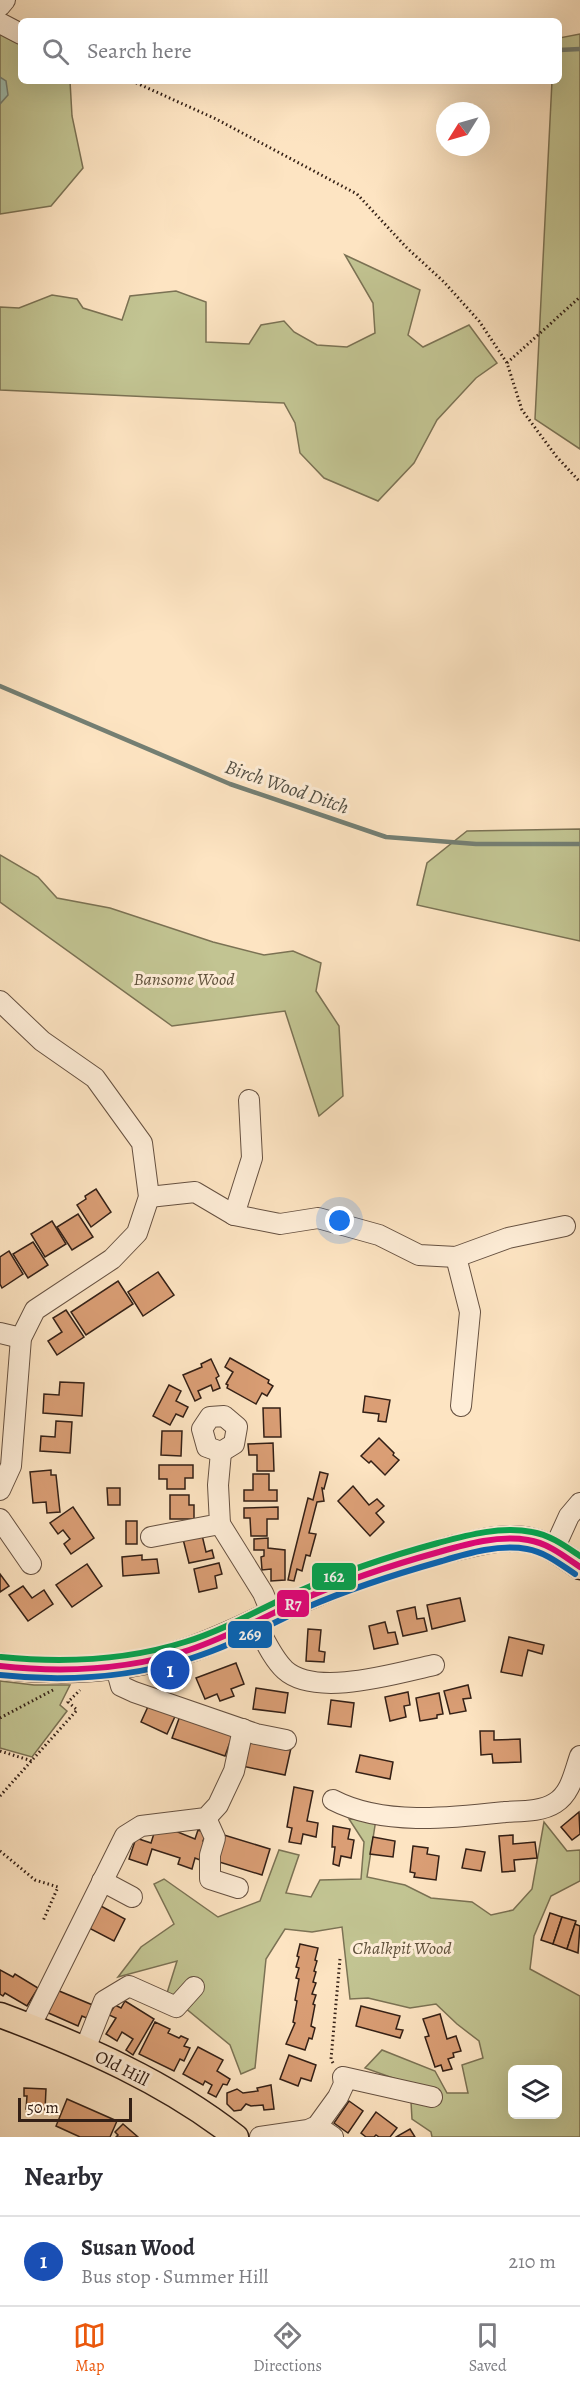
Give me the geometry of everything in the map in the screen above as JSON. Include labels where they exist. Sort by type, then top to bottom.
[{"type":"main road","points":[[0,1666],[64,1670],[116,1668],[155,1660],[189,1650],[320,1592],[397,1564],[486,1540],[528,1539],[554,1549],[580,1567]]},
{"type":"main road","name":"Old Hill","points":[[0,2015],[85,2049],[137,2074],[185,2102],[236,2137]]},
{"type":"street","points":[[0,6],[5,0]]},
{"type":"street","points":[[0,23],[18,32]]},
{"type":"street","points":[[0,1001],[42,1041],[95,1078],[142,1143],[149,1197],[137,1233],[112,1259],[35,1310],[21,1338],[11,1466],[0,1490]]},
{"type":"street","points":[[234,1215],[252,1158],[249,1100]]},
{"type":"street","points":[[149,1197],[195,1192],[234,1215],[280,1224],[318,1218],[379,1235],[418,1255],[456,1257],[508,1238],[565,1226]]},
{"type":"street","points":[[456,1257],[470,1312],[461,1406]]},
{"type":"street","points":[[0,1333],[21,1338]]},
{"type":"street","points":[[221,1452],[218,1485],[220,1524],[263,1593],[263,1618],[284,1669],[295,1677],[307,1681],[351,1683],[434,1665]]},
{"type":"street","points":[[554,1549],[569,1516],[580,1503]]},
{"type":"street","points":[[0,1519],[31,1564]]},
{"type":"street","points":[[150,1537],[220,1524]]},
{"type":"street","points":[[116,1668],[121,1686],[134,1692],[243,1730],[286,1740]]},
{"type":"street","points":[[30,2026],[125,1836],[141,1826],[206,1818],[218,1805],[234,1771],[243,1730]]},
{"type":"street","points":[[333,1800],[357,1809],[414,1818],[459,1817],[539,1809],[553,1804],[566,1792],[580,1756]]},
{"type":"street","points":[[206,1818],[215,1838],[210,1855],[210,1879],[238,1888]]},
{"type":"street","points":[[102,1881],[132,1897]]},
{"type":"street","points":[[85,2049],[104,2001],[129,1986],[176,2007],[194,1987]]},
{"type":"street","points":[[260,2137],[308,2130],[317,2126],[338,2097],[344,2084],[343,2077],[432,2097]]},
{"type":"street","points":[[317,2126],[333,2137]]},
{"type":"path","points":[[139,84],[216,119],[357,194],[479,321],[507,363],[522,410],[556,456],[580,482]]},
{"type":"path","points":[[507,363],[580,297]]},
{"type":"path","points":[[70,1690],[90,1686]]},
{"type":"path","points":[[0,1718],[53,1690],[62,1690]]},
{"type":"path","points":[[0,1796],[77,1710],[68,1702],[79,1690]]},
{"type":"path","points":[[0,1752],[32,1761]]},
{"type":"path","points":[[0,1851],[35,1880],[58,1887],[43,1921]]},
{"type":"path","points":[[340,1959],[331,2060],[343,2077]]},
{"type":"green space","points":[[0,28],[18,37],[18,84],[70,84],[72,116],[83,168],[51,206],[0,214]]},
{"type":"green space","points":[[580,34],[580,449],[535,419],[552,84],[562,84],[562,37]]},
{"type":"green space","points":[[345,255],[420,290],[408,335],[423,347],[469,325],[497,363],[476,378],[437,420],[414,463],[378,501],[324,478],[300,453],[295,423],[284,403],[0,390],[0,307],[19,308],[52,295],[77,299],[83,308],[122,320],[130,296],[176,291],[206,302],[206,342],[249,344],[261,325],[284,321],[294,332],[317,345],[347,347],[375,333],[373,303]]},
{"type":"green space","points":[[580,829],[580,941],[417,905],[427,863],[467,831]]},
{"type":"green space","name":"Bansome Wood","points":[[0,855],[38,877],[57,898],[110,908],[213,942],[264,955],[293,951],[321,963],[316,991],[339,1026],[343,1096],[319,1116],[285,1011],[172,1026],[0,902]]},
{"type":"green space","points":[[0,1681],[34,1685],[70,1685],[60,1705],[67,1711],[32,1757],[0,1748]]},
{"type":"green space","name":"Chalkpit Wood","points":[[349,1819],[376,1819],[367,1877],[405,1885],[431,1898],[472,1902],[491,1915],[513,1910],[532,1889],[544,1822],[567,1851],[580,1850],[580,1881],[551,1896],[534,1936],[530,1969],[580,1996],[580,2137],[432,2137],[431,2132],[412,2119],[411,2102],[418,2087],[365,2068],[382,2050],[435,2071],[447,2093],[468,2093],[462,2065],[483,2058],[479,2041],[436,2004],[410,2008],[368,1998],[350,1999],[342,1927],[312,1932],[285,1929],[266,1959],[255,2068],[241,2074],[230,2045],[167,1993],[177,1961],[118,1977],[141,1947],[174,1924],[154,1884],[164,1879],[218,1917],[260,1901],[279,1850],[299,1855],[286,1893],[311,1897],[320,1880],[361,1879],[364,1842]]},
{"type":"shaded area","points":[[0,77],[6,81],[8,95],[0,104]]},
{"type":"building","points":[[96,1189],[111,1212],[91,1227],[77,1205]]},
{"type":"building","points":[[78,1214],[93,1237],[72,1250],[57,1227]]},
{"type":"building","points":[[52,1221],[66,1244],[45,1257],[31,1234]]},
{"type":"building","points":[[33,1242],[48,1265],[28,1278],[13,1254]]},
{"type":"building","points":[[9,1251],[23,1274],[2,1288],[0,1257]]},
{"type":"building","points":[[158,1272],[174,1295],[143,1316],[128,1292]]},
{"type":"building","points":[[118,1281],[133,1304],[86,1335],[71,1312]]},
{"type":"building","points":[[66,1310],[84,1337],[57,1355],[48,1341],[62,1332],[53,1318]]},
{"type":"building","points":[[230,1358],[269,1380],[268,1383],[273,1386],[267,1396],[262,1393],[256,1404],[227,1388],[226,1384],[233,1372],[225,1367]]},
{"type":"building","points":[[211,1359],[219,1376],[216,1378],[220,1388],[213,1391],[211,1385],[198,1391],[201,1398],[195,1401],[183,1375],[202,1367],[201,1364]]},
{"type":"building","points":[[60,1382],[84,1383],[82,1416],[43,1413],[44,1394],[59,1395]]},
{"type":"building","points":[[169,1385],[181,1391],[176,1401],[188,1407],[183,1417],[176,1414],[170,1425],[153,1416]]},
{"type":"building","points":[[365,1396],[390,1400],[386,1422],[378,1421],[379,1414],[363,1412]]},
{"type":"building","points":[[263,1408],[280,1408],[281,1437],[264,1437]]},
{"type":"building","points":[[56,1421],[72,1422],[70,1453],[40,1451],[41,1436],[55,1437]]},
{"type":"building","points":[[162,1431],[182,1431],[181,1456],[161,1455]]},
{"type":"building","points":[[379,1438],[399,1460],[385,1475],[371,1461],[369,1463],[361,1456]]},
{"type":"building","points":[[273,1443],[274,1471],[257,1471],[257,1455],[249,1455],[248,1444]]},
{"type":"building","points":[[159,1465],[193,1465],[193,1478],[185,1478],[185,1489],[167,1489],[167,1479],[159,1479]]},
{"type":"building","points":[[51,1470],[51,1475],[56,1475],[60,1512],[47,1513],[46,1502],[33,1503],[30,1472]]},
{"type":"building","points":[[320,1472],[328,1474],[324,1489],[322,1488],[324,1501],[317,1502],[309,1533],[316,1534],[310,1556],[306,1555],[302,1571],[297,1569],[294,1581],[288,1580],[308,1498],[313,1500]]},
{"type":"building","points":[[253,1474],[269,1474],[269,1490],[277,1490],[277,1501],[244,1501],[244,1490],[253,1490]]},
{"type":"building","points":[[353,1486],[369,1505],[377,1499],[384,1506],[376,1513],[384,1522],[370,1536],[338,1501]]},
{"type":"building","points":[[107,1488],[120,1488],[120,1505],[108,1505]]},
{"type":"building","points":[[170,1495],[189,1495],[189,1505],[194,1505],[194,1519],[170,1519]]},
{"type":"building","points":[[73,1507],[94,1538],[71,1554],[64,1544],[70,1539],[63,1530],[58,1534],[50,1523]]},
{"type":"building","points":[[278,1507],[278,1519],[267,1519],[267,1536],[251,1536],[250,1518],[244,1518],[244,1508]]},
{"type":"building","points":[[126,1521],[137,1521],[137,1544],[126,1544]]},
{"type":"building","points":[[202,1535],[206,1552],[212,1550],[214,1558],[189,1563],[183,1539]]},
{"type":"building","points":[[268,1538],[268,1548],[285,1550],[285,1580],[271,1581],[271,1569],[262,1570],[261,1557],[264,1556],[264,1550],[254,1550],[254,1539]]},
{"type":"building","points":[[142,1555],[142,1560],[157,1559],[159,1573],[123,1576],[122,1557]]},
{"type":"building","points":[[219,1563],[222,1574],[215,1576],[217,1588],[199,1592],[194,1569]]},
{"type":"building","points":[[87,1564],[102,1586],[72,1607],[56,1585]]},
{"type":"building","points":[[0,1574],[9,1586],[0,1592]]},
{"type":"building","points":[[23,1586],[32,1598],[44,1590],[53,1604],[28,1621],[9,1595]]},
{"type":"building","points":[[460,1598],[465,1621],[432,1629],[427,1605]]},
{"type":"building","points":[[415,1607],[417,1619],[424,1618],[427,1631],[403,1636],[397,1611]]},
{"type":"building","points":[[385,1622],[388,1633],[395,1632],[398,1644],[374,1649],[369,1626]]},
{"type":"building","points":[[308,1629],[321,1630],[319,1651],[325,1652],[324,1662],[306,1661]]},
{"type":"building","points":[[509,1637],[544,1645],[542,1654],[528,1650],[522,1676],[501,1672]]},
{"type":"building","points":[[236,1663],[244,1684],[231,1689],[234,1696],[220,1701],[217,1694],[205,1699],[196,1678]]},
{"type":"building","points":[[468,1685],[471,1698],[463,1699],[466,1711],[450,1714],[444,1691]]},
{"type":"building","points":[[256,1688],[288,1693],[285,1713],[253,1709]]},
{"type":"building","points":[[408,1692],[410,1705],[404,1706],[406,1717],[390,1721],[385,1697]]},
{"type":"building","points":[[439,1693],[443,1714],[437,1715],[437,1718],[420,1721],[416,1698]]},
{"type":"building","points":[[151,1700],[177,1712],[167,1734],[141,1722]]},
{"type":"building","points":[[331,1700],[354,1703],[351,1727],[328,1724]]},
{"type":"building","points":[[181,1713],[234,1731],[225,1756],[172,1738]]},
{"type":"building","points":[[480,1731],[494,1731],[494,1740],[520,1739],[521,1762],[493,1763],[492,1754],[481,1755]]},
{"type":"building","points":[[248,1739],[291,1748],[285,1775],[242,1766]]},
{"type":"building","points":[[360,1755],[393,1762],[390,1779],[356,1772]]},
{"type":"building","points":[[294,1787],[313,1791],[307,1821],[318,1823],[316,1837],[303,1834],[301,1844],[289,1842],[292,1828],[287,1827]]},
{"type":"building","points":[[579,1812],[580,1834],[572,1840],[561,1827]]},
{"type":"building","points":[[333,1826],[350,1829],[348,1839],[354,1840],[351,1858],[341,1856],[339,1866],[333,1864],[335,1847],[332,1847]]},
{"type":"building","points":[[156,1827],[168,1828],[195,1839],[198,1830],[206,1833],[203,1841],[206,1842],[200,1860],[195,1858],[192,1869],[178,1864],[180,1858],[152,1849],[147,1865],[129,1859],[136,1838],[151,1843]]},
{"type":"building","points":[[224,1835],[270,1849],[262,1875],[216,1861]]},
{"type":"building","points":[[513,1835],[513,1844],[535,1842],[537,1858],[514,1860],[515,1871],[502,1872],[499,1836]]},
{"type":"building","points":[[373,1837],[395,1841],[393,1857],[370,1854]]},
{"type":"building","points":[[413,1846],[428,1848],[427,1854],[439,1856],[436,1880],[414,1877],[415,1873],[410,1872]]},
{"type":"building","points":[[466,1849],[485,1852],[481,1871],[462,1868]]},
{"type":"building","points":[[99,1905],[125,1919],[114,1941],[87,1927]]},
{"type":"building","points":[[550,1913],[562,1917],[553,1944],[541,1940]]},
{"type":"building","points":[[562,1917],[576,1921],[567,1949],[553,1944]]},
{"type":"building","points":[[575,1924],[580,1926],[578,1953],[567,1949]]},
{"type":"building","points":[[300,1944],[318,1948],[313,1982],[316,1983],[312,1994],[316,1995],[311,2026],[315,2028],[312,2039],[309,2038],[305,2050],[286,2044],[295,2023],[293,2022],[297,2001],[295,2000],[299,1979],[296,1978],[299,1968],[296,1967]]},
{"type":"building","points":[[0,1970],[13,1977],[15,1974],[38,1988],[27,2006],[5,1993],[3,1996],[0,1994]]},
{"type":"building","points":[[52,1988],[95,2006],[89,2019],[82,2016],[78,2026],[44,2011]]},
{"type":"building","points":[[125,2001],[154,2019],[133,2055],[126,2050],[133,2039],[122,2032],[117,2041],[106,2034],[116,2018],[109,2015],[115,2005],[121,2008]]},
{"type":"building","points":[[361,2006],[400,2016],[396,2029],[403,2030],[400,2038],[356,2026]]},
{"type":"building","points":[[440,2014],[447,2039],[456,2036],[461,2051],[453,2053],[454,2057],[448,2059],[452,2069],[443,2071],[441,2065],[435,2067],[425,2037],[429,2036],[423,2019]]},
{"type":"building","points":[[155,2022],[170,2029],[168,2033],[188,2039],[184,2046],[190,2048],[184,2061],[180,2059],[174,2071],[139,2054]]},
{"type":"building","points":[[198,2047],[223,2060],[217,2071],[230,2079],[227,2085],[223,2084],[216,2097],[208,2093],[212,2085],[205,2081],[203,2085],[183,2074]]},
{"type":"building","points":[[289,2055],[316,2065],[311,2081],[301,2078],[298,2086],[280,2079]]},
{"type":"building","points":[[271,2085],[274,2109],[264,2110],[263,2105],[246,2104],[241,2110],[234,2111],[227,2104],[227,2093],[237,2089],[243,2093],[258,2091],[257,2088]]},
{"type":"building","points":[[24,2088],[46,2089],[45,2110],[26,2109],[27,2096],[24,2096]]},
{"type":"building","points":[[67,2099],[117,2121],[110,2137],[80,2137],[56,2126]]},
{"type":"building","points":[[349,2101],[363,2111],[348,2133],[334,2123]]},
{"type":"building","points":[[376,2112],[397,2128],[390,2137],[376,2135],[366,2137],[361,2133]]},
{"type":"building","points":[[123,2124],[138,2137],[116,2137],[118,2135],[115,2132]]},
{"type":"building","points":[[410,2129],[415,2137],[396,2137]]},
{"type":"waterway","points":[[562,50],[580,49]]},
{"type":"waterway","name":"Birch Wood Ditch","points":[[0,686],[230,784],[386,837],[476,844],[580,844]]},
{"type":"transit line","name":"162","points":[[1,1657],[47,1660],[94,1659],[162,1648],[214,1632],[297,1592],[349,1571],[420,1548],[485,1532],[520,1530],[539,1533],[557,1541],[580,1556]]},
{"type":"transit line","name":"R7","points":[[0,1666],[48,1669],[96,1668],[166,1657],[218,1639],[352,1579],[421,1557],[483,1541],[528,1540],[556,1550],[580,1567]]},
{"type":"transit line","name":"269","points":[[0,1675],[48,1678],[95,1677],[166,1665],[219,1648],[305,1608],[356,1588],[484,1550],[527,1549],[552,1559],[575,1574]]},
{"type":"place","name":"Susan Wood","points":[[170,1670]]}]
